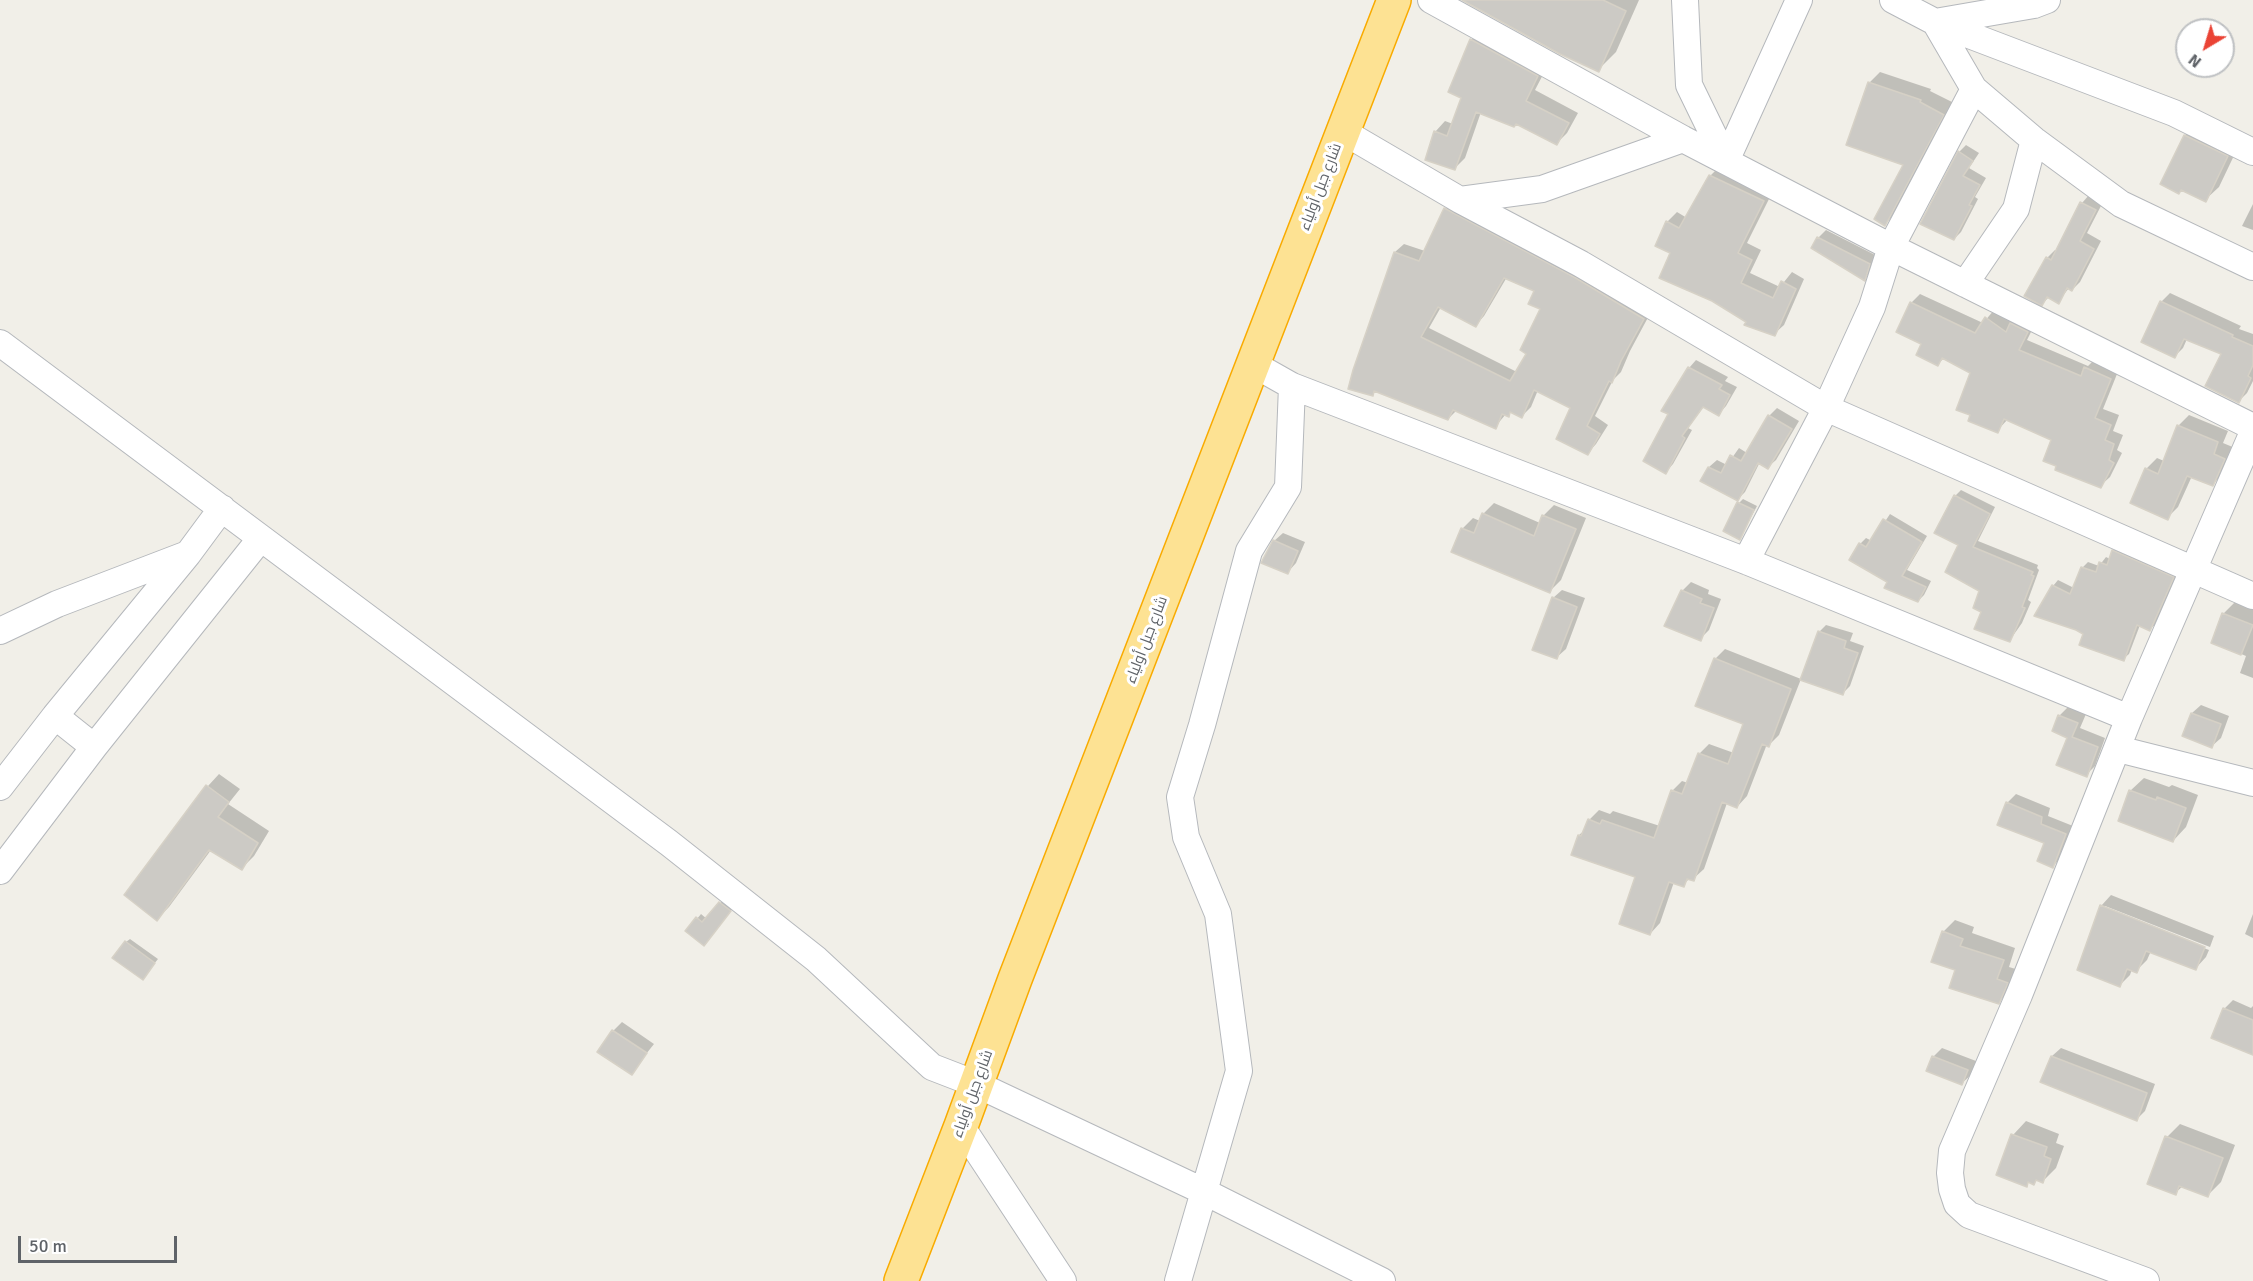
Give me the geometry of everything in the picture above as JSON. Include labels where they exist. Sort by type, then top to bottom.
[{"type":"highway","name":"شارع جبل أولياء","points":[[900,1281],[1394,0]]},
{"type":"street","points":[[1431,0],[1683,139],[1891,247],[2253,427]]},
{"type":"street","points":[[1685,0],[1689,85],[1726,161]]},
{"type":"street","points":[[1726,161],[1799,0]]},
{"type":"street","points":[[1893,0],[1935,22],[2174,112],[2253,152]]},
{"type":"street","points":[[1935,22],[2034,5],[2047,0]]},
{"type":"street","points":[[1935,22],[1974,89],[2034,140],[2121,204],[2253,267]]},
{"type":"street","points":[[1746,561],[1826,408],[1872,307],[1891,247],[1974,89]]},
{"type":"street","points":[[1342,130],[1460,200],[1581,264],[1826,408],[2253,596]]},
{"type":"street","points":[[1460,200],[1542,189],[1683,139]]},
{"type":"street","points":[[1965,284],[2016,209],[2034,140]]},
{"type":"street","points":[[0,343],[697,864],[816,959],[932,1067],[976,1084],[1205,1192],[1382,1281]]},
{"type":"street","points":[[1253,364],[1292,386],[1746,561],[2129,718]]},
{"type":"street","points":[[1178,1281],[1239,1071],[1218,915],[1186,837],[1180,797],[1249,551],[1288,487],[1292,386]]},
{"type":"street","points":[[2146,1281],[1969,1215],[1958,1204],[1952,1189],[1950,1173],[1952,1151],[2019,995],[2129,718],[2253,432]]},
{"type":"street","points":[[0,787],[188,554],[222,508]]},
{"type":"street","points":[[0,871],[94,747],[261,538]]},
{"type":"street","points":[[0,631],[57,604],[188,554]]},
{"type":"street","points":[[55,716],[94,747]]},
{"type":"street","points":[[2118,749],[2253,783]]},
{"type":"street","points":[[961,1126],[1063,1281]]},
{"type":"building","points":[[1462,0],[1603,0],[1626,11],[1599,72],[1560,54]]},
{"type":"building","points":[[1470,39],[1538,76],[1526,101],[1569,123],[1557,145],[1516,124],[1514,127],[1476,112],[1455,170],[1425,160],[1434,131],[1447,136],[1461,98],[1448,92]]},
{"type":"building","points":[[1868,82],[1921,100],[1920,102],[1944,115],[1885,226],[1874,219],[1903,165],[1846,145]]},
{"type":"building","points":[[2184,135],[2228,156],[2206,202],[2181,190],[2179,194],[2160,184]]},
{"type":"building","points":[[1958,151],[1973,161],[1963,176],[1980,185],[1954,240],[1920,224]]},
{"type":"building","points":[[1709,175],[1764,201],[1738,253],[1752,260],[1741,283],[1773,298],[1781,281],[1796,289],[1775,336],[1744,325],[1746,322],[1712,301],[1659,278],[1670,253],[1655,246],[1666,221],[1679,228]]},
{"type":"building","points":[[2080,202],[2096,210],[2080,241],[2094,249],[2072,291],[2067,288],[2059,304],[2047,297],[2042,306],[2024,296],[2046,257],[2051,260]]},
{"type":"building","points":[[1444,208],[1574,277],[1644,319],[1612,383],[1609,381],[1587,426],[1600,434],[1588,455],[1556,439],[1570,408],[1534,390],[1522,418],[1510,412],[1509,417],[1502,414],[1496,429],[1453,410],[1448,420],[1374,391],[1373,396],[1348,389],[1394,252],[1419,261]],"holes":[[[1504,278],[1534,291],[1528,304],[1540,309],[1520,350],[1526,354],[1510,381],[1421,337],[1438,307],[1476,327]]]},
{"type":"building","points":[[1817,237],[1870,264],[1865,281],[1811,248]]},
{"type":"building","points":[[2160,301],[2253,346],[2253,365],[2248,376],[2251,378],[2239,403],[2205,386],[2221,354],[2184,339],[2175,358],[2141,342]]},
{"type":"building","points":[[1910,302],[1975,333],[1985,317],[2006,332],[2010,323],[2028,332],[2019,350],[2081,376],[2084,367],[2111,379],[2095,418],[2111,425],[2105,440],[2114,444],[2109,460],[2114,463],[2101,488],[2055,470],[2056,466],[2043,461],[2051,440],[2004,419],[1998,433],[1968,421],[1970,415],[1956,410],[1970,373],[1942,358],[1938,366],[1916,355],[1921,344],[1896,332]]},
{"type":"building","points":[[1688,367],[1722,385],[1719,389],[1730,395],[1719,416],[1703,407],[1682,436],[1685,438],[1666,474],[1643,461],[1668,414],[1661,411]]},
{"type":"building","points":[[1768,415],[1792,429],[1768,469],[1758,463],[1738,501],[1700,481],[1708,467],[1721,473],[1730,455],[1741,461]]},
{"type":"building","points":[[2177,425],[2218,442],[2214,454],[2225,459],[2213,486],[2187,476],[2168,520],[2130,503],[2145,468],[2158,474]]},
{"type":"building","points":[[1954,495],[1990,514],[1973,547],[2033,572],[2031,575],[2034,576],[2022,607],[2025,608],[2010,642],[1974,629],[1981,612],[1973,608],[1979,591],[1945,572],[1958,545],[1934,533]]},
{"type":"building","points":[[1737,502],[1754,510],[1740,540],[1723,531]]},
{"type":"building","points":[[1482,513],[1534,536],[1542,515],[1576,529],[1550,593],[1451,552],[1461,528],[1474,533]]},
{"type":"building","points":[[1883,519],[1922,542],[1902,576],[1926,587],[1918,602],[1884,588],[1887,582],[1849,560],[1859,543],[1866,547]]},
{"type":"building","points":[[1273,540],[1298,551],[1288,574],[1261,563]]},
{"type":"building","points":[[2112,550],[2174,577],[2150,631],[2137,625],[2124,661],[2079,645],[2083,634],[2076,630],[2034,616],[2052,585],[2070,594],[2081,567],[2096,572],[2099,562],[2107,565]]},
{"type":"building","points":[[1681,590],[1702,599],[1700,603],[1714,608],[1701,641],[1664,626]]},
{"type":"building","points":[[1552,597],[1577,607],[1557,659],[1532,650]]},
{"type":"building","points":[[2222,613],[2253,625],[2241,655],[2211,643]]},
{"type":"building","points":[[1818,631],[1846,641],[1844,648],[1858,653],[1843,695],[1800,680]]},
{"type":"building","points":[[1714,658],[1791,689],[1769,747],[1762,744],[1737,808],[1722,802],[1694,881],[1687,879],[1684,887],[1669,882],[1650,935],[1619,924],[1635,877],[1571,855],[1578,835],[1581,836],[1588,819],[1600,824],[1602,820],[1654,838],[1671,790],[1682,794],[1698,753],[1728,764],[1743,724],[1695,706]]},
{"type":"building","points":[[2191,713],[2221,724],[2212,748],[2182,736]]},
{"type":"building","points":[[2058,715],[2078,723],[2072,737],[2098,747],[2087,777],[2056,765],[2067,738],[2052,731]]},
{"type":"building","points":[[206,785],[229,802],[218,817],[258,843],[242,870],[209,850],[157,921],[124,895]]},
{"type":"building","points":[[2129,790],[2186,808],[2173,842],[2118,821]]},
{"type":"building","points":[[2006,802],[2042,817],[2041,824],[2066,834],[2053,868],[2037,861],[2044,843],[1997,825]]},
{"type":"building","points":[[719,902],[731,911],[704,946],[685,931],[696,917],[702,922]]},
{"type":"building","points":[[2100,905],[2205,947],[2196,970],[2146,951],[2137,973],[2127,969],[2120,987],[2077,970]]},
{"type":"building","points":[[1942,931],[1963,939],[1960,946],[2004,960],[1997,979],[2008,983],[1999,1004],[1949,988],[1955,970],[1931,962]]},
{"type":"building","points":[[125,941],[155,963],[143,980],[112,958]]},
{"type":"building","points":[[2223,1008],[2253,1020],[2253,1055],[2211,1038]]},
{"type":"building","points":[[612,1030],[647,1053],[632,1075],[597,1052]]},
{"type":"building","points":[[1932,1056],[1968,1070],[1962,1085],[1926,1071]]},
{"type":"building","points":[[2051,1056],[2147,1093],[2137,1121],[2040,1082]]},
{"type":"building","points":[[2011,1134],[2047,1147],[2044,1156],[2051,1159],[2043,1183],[2036,1180],[2034,1185],[2028,1182],[2027,1187],[1996,1175]]},
{"type":"building","points":[[2165,1136],[2223,1158],[2208,1197],[2179,1186],[2176,1195],[2147,1184]]}]
